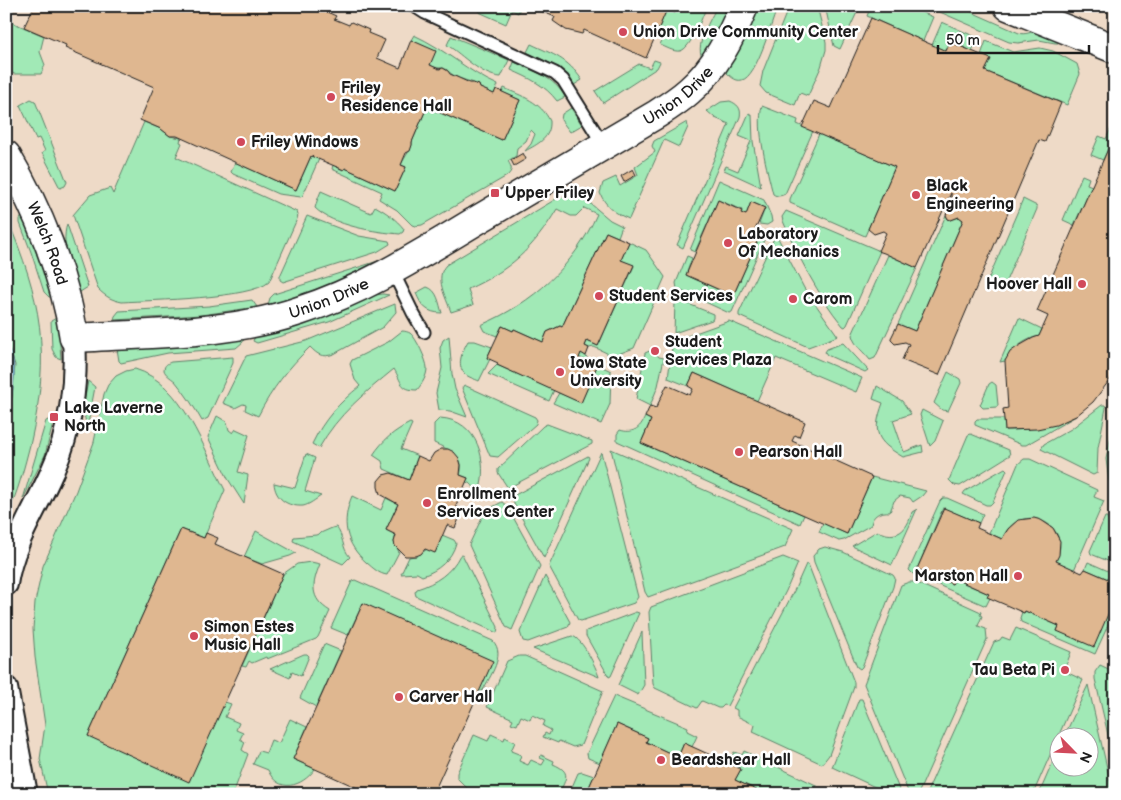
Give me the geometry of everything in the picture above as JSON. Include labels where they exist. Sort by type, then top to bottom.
[{"type":"street","name":"Union Drive","points":[[74,338],[221,328],[262,321],[298,312],[337,297],[392,270],[672,104],[698,82],[714,64],[727,43],[744,6]]},
{"type":"street","points":[[1008,6],[1115,49]]},
{"type":"street","name":"Welch Road","points":[[6,155],[37,216],[57,268],[68,304],[74,338]]},
{"type":"street","points":[[6,584],[15,550],[26,522],[54,469],[63,441],[71,407],[74,338]]},
{"type":"street","points":[[6,688],[26,794]]},
{"type":"lane","points":[[414,6],[425,13],[555,72],[604,146]]},
{"type":"lane","points":[[392,270],[412,313],[424,332]]},
{"type":"shaded area","name":"Iowa State University","points":[[6,6],[1115,6],[1115,794],[6,794]]},
{"type":"green space","points":[[481,6],[521,6],[518,13],[512,10],[506,24],[479,12]]},
{"type":"green space","points":[[678,6],[707,6],[692,39],[680,51],[660,45],[664,35],[657,32],[667,9],[675,12]]},
{"type":"green space","points":[[717,6],[731,6],[721,28],[702,57],[700,52],[702,39]]},
{"type":"green space","points":[[759,6],[778,6],[753,69],[748,77],[737,80],[725,71],[739,50]]},
{"type":"green space","points":[[789,6],[817,6],[826,42],[826,50],[821,67],[808,96],[800,93],[795,105],[766,93],[760,86],[763,71]]},
{"type":"green space","points":[[825,6],[860,6],[840,49],[834,46]]},
{"type":"green space","points":[[871,6],[907,6],[933,17],[923,41],[867,16]]},
{"type":"green space","points":[[926,6],[958,6],[1019,33],[1038,32],[1060,38],[1058,43],[1039,40],[1018,43],[1009,42]]},
{"type":"green space","points":[[9,21],[44,36],[40,52],[45,65],[41,74],[14,74],[6,70],[6,26]]},
{"type":"green space","points":[[942,22],[978,38],[972,51],[951,42],[946,51],[932,45]]},
{"type":"green space","points":[[414,35],[498,85],[494,94],[480,88],[479,85],[456,77],[445,69],[432,66],[411,40]]},
{"type":"green space","points":[[451,36],[509,60],[501,77],[479,69],[447,45]]},
{"type":"green space","points":[[986,41],[1013,52],[1040,48],[1053,51],[1077,64],[1080,74],[1067,105],[985,71],[990,59],[981,55]]},
{"type":"green space","points":[[531,44],[565,62],[582,80],[574,85],[559,68],[527,52]]},
{"type":"green space","points":[[654,60],[660,62],[657,68],[603,103],[595,91],[639,64],[650,68]]},
{"type":"green space","points":[[514,62],[536,72],[555,84],[565,97],[557,101],[542,86],[511,70]]},
{"type":"green space","points":[[504,88],[530,100],[542,109],[550,121],[550,127],[546,136],[539,143],[525,151],[531,144],[535,134],[531,130],[526,141],[517,148],[516,156],[508,161],[511,169],[507,176],[422,225],[412,225],[397,210],[379,199],[382,192],[332,169],[333,165],[343,170],[345,168],[395,191],[406,167],[401,165],[411,147],[427,107],[502,140],[520,100],[502,92]]},
{"type":"green space","points":[[31,99],[35,101],[67,182],[65,186],[60,188],[42,153],[45,151],[39,138],[36,139],[20,105]]},
{"type":"green space","points":[[730,101],[738,107],[740,117],[683,248],[677,245],[729,124],[715,118],[707,111],[721,102]]},
{"type":"green space","points":[[762,106],[798,120],[797,124],[813,131],[785,194],[780,196],[773,194],[765,162],[760,126]]},
{"type":"green space","points":[[571,108],[582,125],[570,132],[561,120],[562,114]]},
{"type":"green space","points":[[749,113],[752,115],[753,141],[761,187],[724,170],[726,166],[738,171],[751,141],[739,136]]},
{"type":"green space","points":[[1115,120],[1115,133],[1103,160],[1091,155],[1099,136],[1106,139]]},
{"type":"green space","points":[[144,122],[161,129],[170,136],[181,138],[180,142],[182,143],[176,157],[297,212],[297,219],[269,282],[258,288],[222,295],[122,302],[109,298],[98,289],[73,215],[90,195],[110,188],[113,194]]},
{"type":"green space","points":[[687,122],[688,127],[679,147],[664,140],[629,219],[612,209],[600,193],[603,183],[616,177],[620,186],[638,175],[635,167],[655,152],[652,146],[654,141]]},
{"type":"green space","points":[[819,134],[895,167],[865,236],[790,203],[790,199]]},
{"type":"green space","points":[[311,156],[319,159],[301,197],[278,194],[231,172],[235,162],[296,190]]},
{"type":"green space","points":[[1082,175],[1089,178],[1087,184],[1092,186],[1074,225],[1063,220]]},
{"type":"green space","points":[[719,180],[764,200],[772,222],[767,225],[759,224],[765,208],[751,202],[746,215],[741,213],[742,210],[718,200],[695,252],[690,250]]},
{"type":"green space","points":[[321,191],[371,213],[375,206],[398,222],[404,229],[403,232],[400,234],[367,230],[332,219],[315,208]]},
{"type":"green space","points":[[572,195],[591,204],[610,220],[622,226],[618,237],[606,232],[562,327],[560,326],[547,332],[543,342],[514,329],[513,331],[502,326],[497,336],[484,331],[481,325],[518,306],[550,281],[564,266],[588,233],[597,214],[584,208],[576,216],[571,216],[557,209],[539,236],[519,257],[496,274],[468,289],[473,305],[451,312],[441,282],[441,276],[446,265],[556,199]]},
{"type":"green space","points":[[1023,199],[1037,206],[1037,209],[1003,288],[987,282]]},
{"type":"green space","points":[[786,211],[880,251],[845,327],[825,301],[802,262],[783,221],[782,217]]},
{"type":"green space","points":[[23,215],[55,298],[49,297],[44,292],[20,223]]},
{"type":"green space","points":[[946,215],[951,220],[959,217],[963,220],[915,331],[898,324]]},
{"type":"green space","points":[[6,216],[28,274],[35,301],[40,327],[41,380],[31,441],[17,490],[6,517],[6,418],[12,397],[15,365],[6,344]]},
{"type":"green space","points":[[307,216],[359,236],[389,241],[390,244],[377,252],[283,282],[280,280],[280,276]]},
{"type":"green space","points":[[67,224],[88,287],[80,292],[66,250],[65,233]]},
{"type":"green space","points":[[761,233],[764,240],[732,312],[729,313],[677,289],[676,283],[687,256],[692,258],[686,275],[733,296]]},
{"type":"green space","points":[[776,234],[804,288],[838,336],[808,347],[739,316]]},
{"type":"green space","points":[[629,242],[646,250],[665,277],[634,348],[613,356],[594,347],[589,348],[585,346],[587,341],[598,346],[634,266],[621,260]]},
{"type":"green space","points":[[888,255],[917,268],[875,358],[870,360],[857,345],[852,335]]},
{"type":"green space","points":[[378,261],[380,264],[324,289],[268,305],[270,298],[274,294]]},
{"type":"green space","points":[[427,287],[436,294],[442,313],[428,310],[420,302],[416,293]]},
{"type":"green space","points":[[383,294],[389,295],[329,322],[257,343],[253,341],[256,334]]},
{"type":"green space","points":[[676,299],[713,314],[712,320],[674,333]]},
{"type":"green space","points":[[252,300],[257,307],[201,315],[114,320],[119,311],[209,306]]},
{"type":"green space","points":[[395,304],[396,312],[383,327],[334,354],[320,355],[310,347],[281,379],[258,416],[245,410],[246,405],[243,404],[235,408],[223,403],[246,356],[306,341]]},
{"type":"green space","points":[[58,317],[61,359],[56,357],[52,349],[51,321]]},
{"type":"green space","points":[[1019,318],[1042,329],[1039,336],[1019,345],[1005,361],[1000,362]]},
{"type":"green space","points":[[729,321],[862,378],[856,392],[776,358],[757,401],[694,373],[688,386],[668,378],[673,341]]},
{"type":"green space","points":[[402,331],[412,335],[425,360],[426,374],[419,388],[411,390],[404,387],[394,369],[343,414],[319,448],[312,444],[333,412],[360,386],[355,380],[350,364],[352,360],[388,342]]},
{"type":"green space","points":[[244,336],[243,342],[236,348],[168,353],[121,363],[117,349]]},
{"type":"green space","points":[[449,336],[455,389],[467,417],[450,411],[439,410],[436,393],[442,368],[440,348],[443,340]]},
{"type":"green space","points":[[468,341],[475,341],[492,347],[487,358],[490,359],[479,381],[469,377],[462,369],[460,361]]},
{"type":"green space","points":[[843,343],[868,370],[865,372],[827,355],[825,352],[827,349]]},
{"type":"green space","points":[[652,350],[659,357],[664,358],[658,386],[650,406],[636,399],[645,353]]},
{"type":"green space","points":[[581,353],[588,360],[611,371],[610,404],[601,424],[553,403],[559,393],[581,402],[597,366],[579,358]]},
{"type":"green space","points":[[233,357],[233,363],[208,418],[202,421],[182,390],[168,376],[164,370],[165,367],[171,362]]},
{"type":"green space","points":[[497,365],[554,390],[549,401],[488,374]]},
{"type":"green space","points":[[135,369],[152,377],[166,388],[179,403],[200,438],[225,490],[204,538],[181,529],[88,736],[225,702],[231,704],[225,717],[239,723],[236,730],[243,733],[240,739],[245,742],[242,750],[248,754],[233,794],[48,794],[40,759],[45,725],[35,657],[33,629],[35,602],[43,566],[76,491],[94,442],[104,394],[108,385],[116,376]]},
{"type":"green space","points":[[948,372],[960,379],[961,383],[948,411],[942,410],[934,403]]},
{"type":"green space","points":[[88,381],[95,387],[87,429],[83,408]]},
{"type":"green space","points":[[992,382],[996,385],[998,405],[997,407],[983,408],[980,405],[989,384]]},
{"type":"green space","points":[[464,385],[535,417],[537,420],[536,424],[498,457],[490,456],[462,388]]},
{"type":"green space","points":[[877,386],[902,401],[911,414],[893,420],[904,452],[922,445],[923,452],[903,457],[882,441],[877,429],[883,403],[873,399]]},
{"type":"green space","points":[[1102,405],[1105,405],[1106,408],[1098,448],[1097,473],[1093,475],[1041,449],[1044,444],[1071,429]]},
{"type":"green space","points":[[922,410],[943,421],[935,441],[930,446],[920,415]]},
{"type":"green space","points":[[217,416],[227,422],[229,430],[233,433],[236,429],[249,435],[238,472],[248,475],[244,504],[228,479],[208,437]]},
{"type":"green space","points":[[1076,416],[1026,445],[975,425],[977,419],[1004,419],[1005,430],[1024,429],[1058,423]]},
{"type":"green space","points":[[645,417],[651,420],[641,443],[804,515],[800,524],[617,441],[617,434],[620,430],[632,431],[641,425]]},
{"type":"green space","points":[[1115,417],[1115,484],[1109,481],[1106,459]]},
{"type":"green space","points":[[440,418],[464,426],[472,434],[481,456],[482,481],[479,493],[471,484],[466,482],[468,478],[460,475],[461,463],[455,454],[434,443],[434,424]]},
{"type":"green space","points":[[54,420],[45,455],[23,499],[46,421]]},
{"type":"green space","points":[[410,423],[412,424],[401,449],[418,456],[409,480],[384,469],[382,461],[373,455],[389,436]]},
{"type":"green space","points":[[547,424],[592,441],[592,444],[508,488],[498,473],[498,469]]},
{"type":"green space","points":[[971,434],[1009,450],[1010,455],[960,486],[954,485],[949,480],[968,435]]},
{"type":"green space","points":[[611,449],[793,529],[785,547],[648,597],[645,592]]},
{"type":"green space","points":[[601,452],[638,597],[634,603],[581,621],[578,620],[549,566]]},
{"type":"green space","points":[[306,454],[315,458],[305,491],[321,496],[303,506],[292,505],[279,497],[274,483],[295,488]]},
{"type":"green space","points":[[588,456],[589,458],[544,558],[514,504],[513,496]]},
{"type":"green space","points":[[1024,459],[1030,459],[1097,490],[1094,497],[1104,501],[1074,570],[1056,561],[1060,548],[1058,536],[1051,527],[1042,521],[1031,518],[1020,520],[1010,527],[1002,539],[989,533],[1018,464]]},
{"type":"green space","points":[[1005,468],[1007,470],[990,505],[986,505],[963,494],[965,491]]},
{"type":"green space","points":[[872,477],[926,491],[913,502],[910,498],[900,496],[894,501],[890,512],[877,514],[871,525],[844,540],[839,541],[819,532],[823,523],[847,534]]},
{"type":"green space","points":[[352,496],[381,510],[386,498],[398,504],[386,530],[396,535],[394,542],[399,552],[387,575],[379,572],[367,563],[354,548],[350,540],[346,524]]},
{"type":"green space","points":[[943,498],[983,514],[979,523],[943,508],[917,569],[952,584],[955,579],[989,594],[988,597],[990,598],[986,606],[913,574],[909,570]]},
{"type":"green space","points":[[502,502],[507,506],[540,566],[512,630],[506,627],[469,545],[485,511]]},
{"type":"green space","points":[[917,509],[892,565],[852,546],[877,531],[884,534],[900,532],[910,519],[912,512]]},
{"type":"green space","points":[[1105,517],[1107,517],[1115,539],[1115,564],[1091,554],[1090,551]]},
{"type":"green space","points":[[336,527],[350,557],[343,564],[293,541],[294,537],[316,535]]},
{"type":"green space","points":[[256,531],[296,553],[262,564],[244,557]]},
{"type":"green space","points":[[442,535],[454,540],[456,543],[444,564],[422,576],[417,573],[401,574],[409,557],[423,552]]},
{"type":"green space","points":[[825,547],[843,552],[893,575],[895,578],[860,669],[857,667],[814,562],[813,556],[819,549]]},
{"type":"green space","points":[[462,554],[498,627],[497,633],[416,596],[415,592],[417,589],[430,584],[442,576]]},
{"type":"green space","points":[[783,557],[798,563],[786,591],[727,706],[724,705],[718,708],[702,701],[697,708],[655,688],[653,684],[649,612],[651,607]]},
{"type":"green space","points":[[311,562],[320,564],[314,584],[315,596],[330,611],[318,637],[267,659],[266,657],[252,663],[249,661],[246,667],[242,666],[283,574],[297,564]]},
{"type":"green space","points":[[1088,562],[1115,574],[1115,582],[1085,569]]},
{"type":"green space","points":[[806,564],[808,564],[854,682],[854,687],[829,755],[822,764],[753,732],[755,725],[737,716],[737,710],[733,708],[794,591]]},
{"type":"green space","points":[[545,576],[570,622],[568,627],[528,642],[523,641],[520,632]]},
{"type":"green space","points":[[355,580],[493,641],[498,653],[496,666],[483,690],[479,693],[363,603],[348,635],[331,628],[352,581]]},
{"type":"green space","points":[[915,582],[981,612],[980,615],[982,616],[978,626],[986,629],[987,639],[918,794],[909,794],[864,684],[901,585]]},
{"type":"green space","points":[[1115,598],[1115,610],[1095,654],[1021,622],[1020,618],[1022,612],[1024,613],[1025,611],[1059,626],[1057,631]]},
{"type":"green space","points":[[636,612],[639,613],[609,677],[586,636],[586,631]]},
{"type":"green space","points":[[1016,628],[1071,652],[1064,671],[1083,680],[1062,728],[1048,728],[1048,760],[1033,794],[926,794],[994,642],[1002,637],[1010,640]]},
{"type":"green space","points":[[642,632],[644,685],[638,695],[618,685]]},
{"type":"green space","points":[[572,636],[584,647],[599,677],[533,649]]},
{"type":"green space","points":[[324,644],[341,651],[316,707],[300,698]]},
{"type":"green space","points":[[304,654],[309,656],[301,676],[292,672],[290,678],[270,669]]},
{"type":"green space","points":[[519,656],[525,656],[603,691],[581,745],[573,747],[543,737],[545,733],[549,735],[551,730],[543,726],[545,721],[532,715],[530,720],[521,716],[517,725],[511,723],[513,719],[487,707],[507,661]]},
{"type":"green space","points":[[1100,665],[1115,672],[1115,765],[1095,679],[1095,672]]},
{"type":"green space","points":[[1088,685],[1098,728],[1068,728]]},
{"type":"green space","points":[[614,696],[688,727],[687,731],[697,736],[692,747],[684,743],[678,757],[646,742],[648,738],[617,724],[600,763],[588,758],[587,753]]},
{"type":"green space","points":[[859,699],[862,699],[901,794],[890,794],[832,767]]},
{"type":"green space","points":[[290,719],[307,727],[293,759],[315,769],[297,784],[284,785],[272,778],[268,770],[253,764],[259,751],[266,753],[271,740],[279,743]]},
{"type":"green space","points":[[1098,729],[1113,794],[1039,794],[1048,773],[1048,778],[1098,778]]},
{"type":"green space","points":[[491,734],[504,740],[505,737],[515,742],[511,751],[521,755],[519,761],[528,765],[531,760],[542,765],[545,760],[540,758],[541,755],[554,761],[553,764],[563,770],[566,776],[559,794],[473,794],[457,778],[457,773],[474,735],[488,741]]},
{"type":"green space","points":[[744,751],[816,785],[814,794],[778,794],[770,790],[768,794],[765,794],[735,780],[741,769],[729,763],[734,752],[742,755]]},
{"type":"green space","points":[[582,772],[594,776],[586,794],[569,794],[578,773]]},
{"type":"water","points":[[6,344],[11,352],[13,361],[14,380],[6,418]]},
{"type":"building","name":"Friley Residence Hall","points":[[34,6],[314,6],[336,16],[334,19],[349,25],[351,22],[369,30],[368,33],[385,40],[377,58],[400,68],[411,40],[436,51],[430,65],[439,69],[443,68],[450,74],[479,85],[480,88],[494,94],[496,89],[520,100],[502,140],[427,107],[410,151],[406,153],[401,165],[406,167],[395,191],[345,168],[344,170],[311,156],[296,190],[177,136],[170,136],[161,129],[140,120],[154,87],[65,48],[66,45],[24,27]]},
{"type":"building","name":"Union Drive Community Center","points":[[529,6],[678,6],[675,13],[667,9],[646,58],[584,30],[582,34],[566,30],[553,21],[555,17]]},
{"type":"building","name":"Black Engineering","points":[[871,18],[946,51],[950,42],[991,59],[985,71],[1061,103],[1045,142],[1039,140],[939,375],[902,360],[909,344],[905,342],[895,344],[891,338],[898,324],[915,331],[963,220],[959,217],[951,220],[946,215],[952,198],[951,193],[917,268],[878,251],[886,233],[883,231],[874,234],[868,229],[895,167],[802,127],[814,101],[831,108]]},
{"type":"building","name":"Hoover Hall","points":[[1115,133],[1115,373],[1093,402],[1076,416],[1056,425],[1037,429],[1005,430],[1003,409],[1008,408],[1005,361],[1010,352],[1039,336],[1048,316],[1037,311]]},
{"type":"building","points":[[523,153],[526,159],[514,166],[511,160]]},
{"type":"building","points":[[633,169],[636,175],[624,182],[621,176]]},
{"type":"building","name":"Laboratory Of Mechanics","points":[[718,200],[742,211],[741,213],[746,215],[751,202],[765,208],[755,230],[761,233],[733,296],[686,275]]},
{"type":"building","name":"Student Services","points":[[606,232],[629,242],[621,260],[634,265],[598,346],[587,341],[585,346],[589,348],[586,356],[581,353],[579,358],[597,366],[581,403],[497,365],[498,363],[487,358],[502,326],[513,331],[514,329],[543,342],[547,332],[560,326],[562,327]]},
{"type":"building","name":"Pearson Hall","points":[[694,373],[805,422],[799,437],[795,435],[792,441],[872,477],[847,534],[641,443],[651,420],[645,417],[650,406],[656,408],[667,385],[690,395],[693,389],[688,386]]},
{"type":"building","name":"Enrollment Services Center","points":[[441,449],[448,449],[454,452],[459,458],[461,465],[460,475],[468,478],[456,506],[463,510],[455,528],[447,525],[435,553],[425,549],[416,556],[405,556],[395,546],[396,535],[386,530],[398,504],[380,494],[378,481],[383,475],[391,473],[409,480],[418,456],[429,461],[434,453]]},
{"type":"building","name":"Marston Hall","points":[[944,508],[979,523],[977,528],[1002,539],[1008,529],[1018,520],[1034,518],[1041,520],[1053,528],[1060,541],[1059,555],[1056,561],[1082,573],[1085,569],[1115,582],[1115,598],[1094,647],[1057,631],[1059,626],[987,597],[989,594],[955,579],[952,584],[917,569]]},
{"type":"building","name":"Simon Estes Music Hall","points":[[181,529],[204,538],[206,533],[218,538],[215,544],[283,574],[189,782],[88,736]]},
{"type":"building","name":"Carver Hall","points":[[363,603],[493,661],[433,794],[371,794],[293,759]]},
{"type":"building","name":"Beardshear Hall","points":[[617,724],[648,738],[646,742],[678,757],[684,743],[741,769],[735,780],[765,794],[586,794]]},
{"type":"place","name":"Union Drive Community Center","points":[[623,32]]},
{"type":"place","name":"Friley Residence Hall","points":[[331,97]]},
{"type":"place","name":"Friley Windows","points":[[241,142]]},
{"type":"place","name":"Upper Friley","points":[[495,193]]},
{"type":"place","name":"Black Engineering","points":[[916,195]]},
{"type":"place","name":"Laboratory Of Mechanics","points":[[728,243]]},
{"type":"place","name":"Hoover Hall","points":[[1082,284]]},
{"type":"place","name":"Student Services","points":[[599,296]]},
{"type":"place","name":"Carom","points":[[793,299]]},
{"type":"place","name":"Student Services Plaza","points":[[655,351]]},
{"type":"place","name":"Iowa State University","points":[[560,372]]},
{"type":"place","name":"Lake Laverne North","points":[[54,417]]},
{"type":"place","name":"Pearson Hall","points":[[739,452]]},
{"type":"place","name":"Enrollment Services Center","points":[[427,503]]},
{"type":"place","name":"Marston Hall","points":[[1018,576]]},
{"type":"place","name":"Simon Estes Music Hall","points":[[194,636]]},
{"type":"place","name":"Tau Beta Pi","points":[[1065,670]]},
{"type":"place","name":"Carver Hall","points":[[399,697]]},
{"type":"place","name":"Beardshear Hall","points":[[661,760]]}]
